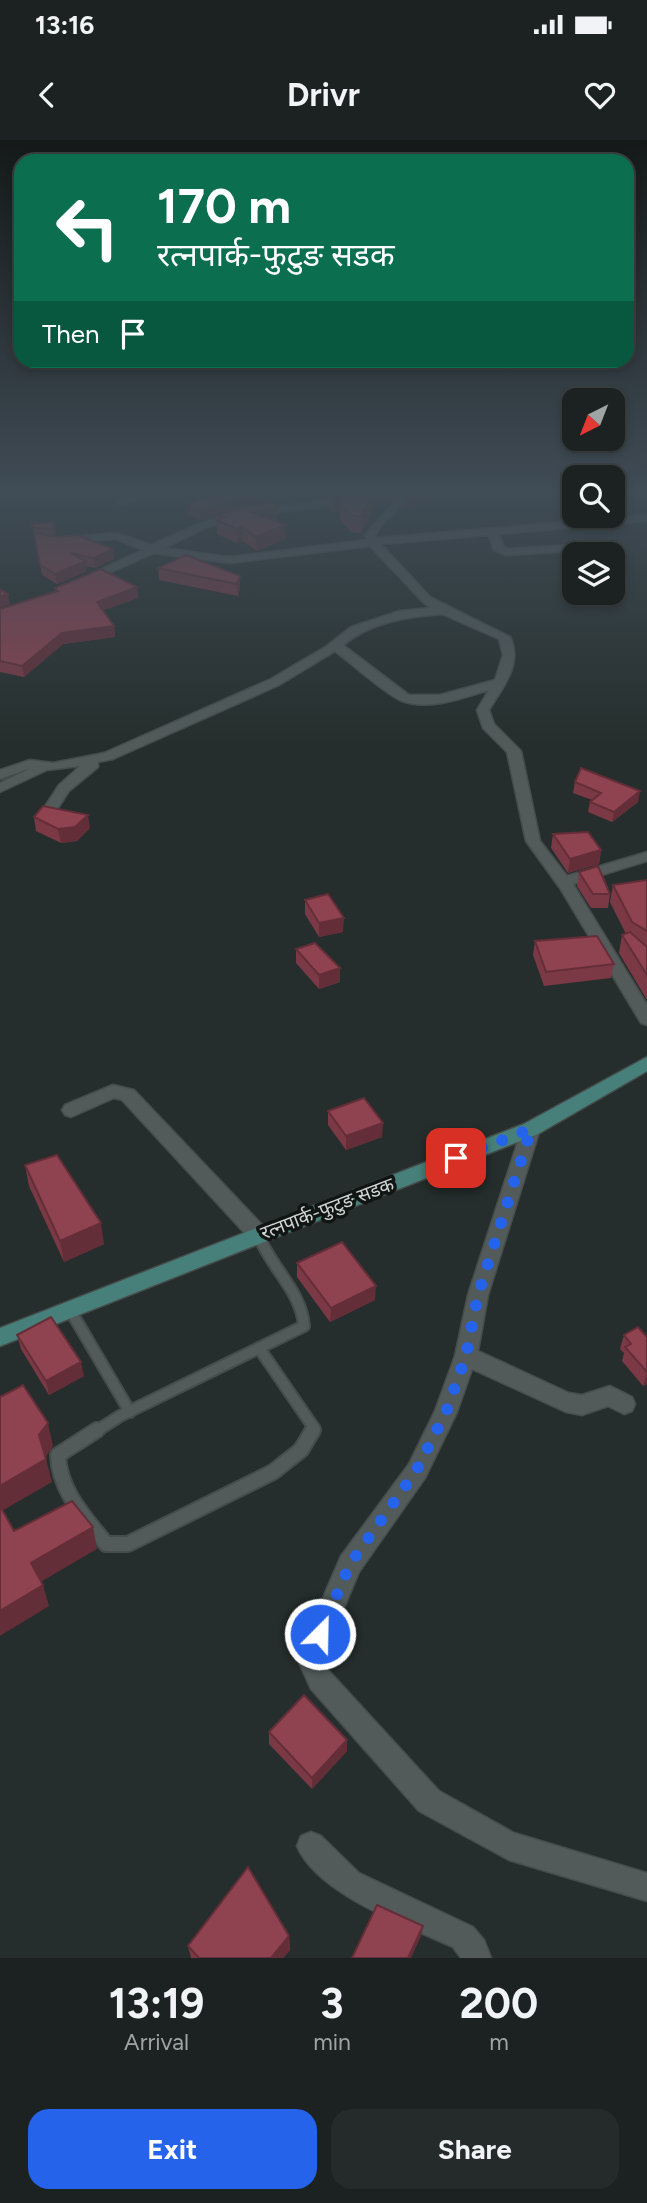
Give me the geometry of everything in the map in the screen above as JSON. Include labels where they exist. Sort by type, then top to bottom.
[{"type":"street","points":[[68,588],[90,578]]},
{"type":"street","points":[[406,578],[426,599],[443,610],[504,637],[509,645],[509,663],[483,710],[488,725],[514,751],[533,841],[564,882],[647,1019]]},
{"type":"street","points":[[52,815],[51,808],[58,795],[77,773],[108,756],[275,682],[336,646],[355,631],[400,614],[443,610]]},
{"type":"street","points":[[336,646],[405,698],[414,701],[439,700],[498,683]]},
{"type":"street","points":[[0,788],[44,767],[108,756]]},
{"type":"street","points":[[0,775],[30,764],[44,767]]},
{"type":"street","points":[[564,882],[647,856]]},
{"type":"street","name":"रत्नपार्क-फुटुङ सडक","points":[[0,1337],[531,1129],[647,1063]]},
{"type":"street","points":[[71,1111],[113,1091],[128,1095],[258,1234]]},
{"type":"street","points":[[531,1129],[478,1295],[466,1356],[446,1412],[416,1471],[350,1564],[310,1658],[320,1680],[429,1801],[509,1846],[647,1887]]},
{"type":"street","points":[[466,1356],[566,1402],[582,1405],[611,1396],[624,1404]]},
{"type":"street","points":[[311,1846],[349,1883],[463,1937],[474,1950],[476,1958]]},
{"type":"lane","points":[[258,1234],[262,1252],[305,1311],[304,1326],[259,1348],[130,1412],[58,1455],[57,1469],[77,1505],[106,1544],[128,1544],[273,1472],[301,1450],[314,1428],[259,1348]]},
{"type":"lane","points":[[69,1308],[130,1412]]},
{"type":"building","points":[[80,578],[119,578],[137,587],[97,602],[114,626],[62,633],[22,666],[0,661],[0,609],[58,591],[55,588]]},
{"type":"building","points":[[207,578],[239,578],[237,584]]},
{"type":"building","points":[[0,589],[8,594],[0,597]]},
{"type":"building","points":[[581,768],[640,791],[614,812],[590,802],[601,793],[575,782]]},
{"type":"building","points":[[43,806],[88,815],[75,827],[58,829],[34,817]]},
{"type":"building","points":[[588,832],[601,850],[570,859],[553,834]]},
{"type":"building","points":[[598,866],[610,894],[593,894],[579,872]]},
{"type":"building","points":[[647,880],[647,931],[632,922],[613,885]]},
{"type":"building","points":[[328,894],[344,918],[319,923],[305,900]]},
{"type":"building","points":[[630,932],[647,947],[647,975],[622,935]]},
{"type":"building","points":[[597,936],[614,964],[546,972],[535,941]]},
{"type":"building","points":[[315,943],[340,968],[319,975],[296,949]]},
{"type":"building","points":[[364,1098],[383,1123],[346,1136],[328,1111]]},
{"type":"building","points":[[57,1155],[101,1223],[60,1241],[25,1165]]},
{"type":"building","points":[[342,1242],[376,1286],[331,1308],[297,1263]]},
{"type":"building","points":[[51,1317],[81,1362],[46,1381],[17,1335]]},
{"type":"building","points":[[638,1327],[647,1337],[647,1372],[625,1347],[631,1344],[624,1335]]},
{"type":"building","points":[[23,1385],[48,1423],[39,1435],[46,1459],[0,1486],[0,1397]]},
{"type":"building","points":[[72,1501],[93,1527],[31,1563],[43,1585],[0,1611],[0,1506],[14,1531]]},
{"type":"building","points":[[304,1695],[347,1740],[312,1778],[269,1732]]},
{"type":"building","points":[[248,1867],[289,1936],[271,1958],[199,1958],[188,1946]]},
{"type":"building","points":[[377,1905],[423,1926],[408,1958],[352,1958]]},
{"type":"route","points":[[320,1634],[350,1564],[416,1471],[446,1412],[466,1356],[478,1295],[531,1129],[456,1158]]}]
